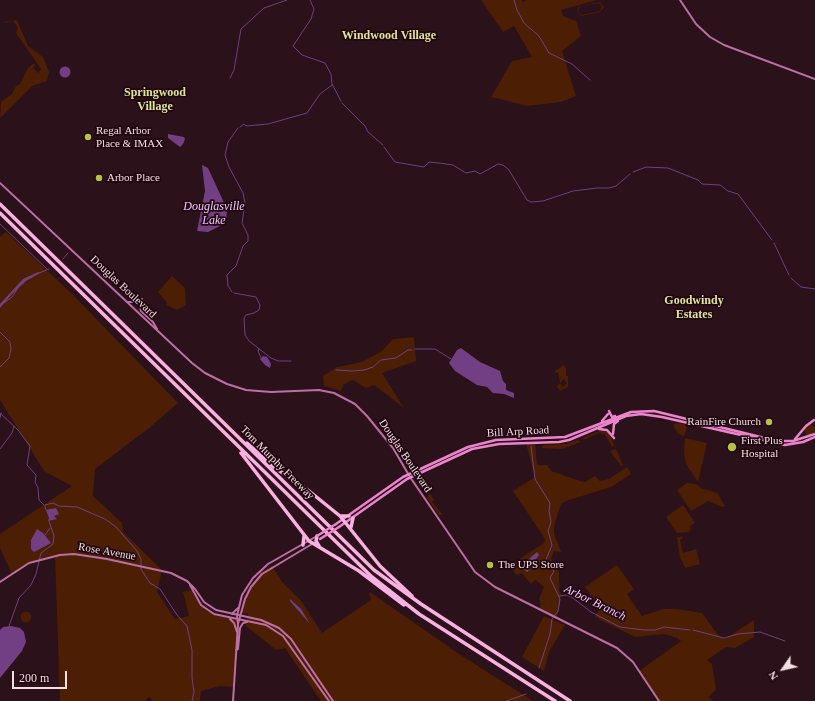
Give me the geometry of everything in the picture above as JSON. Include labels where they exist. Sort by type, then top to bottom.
[{"type":"highway","name":"Tom Murphy Freeway","points":[[0,203],[359,556],[397,588],[570,701]]},
{"type":"highway","name":"Tom Murphy Freeway","points":[[0,213],[368,574],[419,614],[555,701]]},
{"type":"highway","points":[[0,216],[35,247]]},
{"type":"highway","points":[[207,407],[274,467],[340,516],[384,570],[421,604]]},
{"type":"highway","points":[[229,438],[260,475],[304,535],[315,540],[319,546],[359,571],[396,600],[419,614]]},
{"type":"highway","points":[[340,516],[351,517],[352,530]]},
{"type":"highway","points":[[303,545],[305,540],[304,535]]},
{"type":"main road","points":[[680,0],[696,24],[710,37],[724,45],[815,79]]},
{"type":"main road","name":"Douglas Boulevard","points":[[0,183],[198,368],[227,384],[259,392],[319,390],[334,393],[349,400],[362,410],[392,448],[470,566],[481,577],[495,587],[617,648],[633,662],[659,701]]},
{"type":"main road","points":[[127,302],[134,303],[142,299]]},
{"type":"main road","points":[[142,302],[140,307],[141,311],[153,322],[157,330]]},
{"type":"main road","name":"Bill Arp Road","points":[[239,616],[251,587],[262,574],[345,521],[410,476],[483,442],[565,437],[623,414],[642,410],[654,411],[773,440],[792,441],[815,435]]},
{"type":"main road","points":[[600,424],[609,413],[612,417],[623,414]]},
{"type":"main road","name":"Bill Arp Road","points":[[410,476],[480,447],[499,444],[559,442],[631,415],[646,414],[785,445],[803,442],[815,435]]},
{"type":"main road","points":[[613,434],[614,424],[619,419]]},
{"type":"main road","points":[[792,441],[814,420]]},
{"type":"main road","points":[[596,429],[604,428],[614,438]]},
{"type":"main road","points":[[803,431],[804,435],[809,436]]},
{"type":"main road","points":[[529,443],[536,442],[538,438]]},
{"type":"main road","name":"Bill Arp Road","points":[[233,701],[238,620],[242,595],[259,572],[268,564],[315,540]]},
{"type":"main road","name":"Rose Avenue","points":[[0,582],[36,560],[74,554],[162,570],[180,576],[190,584],[207,605],[216,610],[275,625],[286,633],[333,701]]},
{"type":"main road","name":"Rose Avenue","points":[[190,584],[193,592],[205,608],[214,614],[273,628],[283,636],[329,701]]},
{"type":"main road","points":[[231,615],[236,612],[240,605]]},
{"type":"main road","points":[[242,610],[247,618]]},
{"type":"main road","points":[[227,618],[234,623],[237,635]]},
{"type":"main road","points":[[236,650],[238,649],[240,628],[243,623],[247,621]]},
{"type":"shaded area","points":[[481,0],[521,0],[523,2],[526,0],[597,0],[561,10],[563,16],[576,21],[581,36],[562,51],[576,96],[561,102],[527,106],[491,97],[512,61],[532,57],[514,26],[503,32]]},
{"type":"shaded area","points":[[599,2],[604,7],[600,12],[582,16],[577,12],[579,6]],"holes":[[[598,3],[602,6],[600,11],[582,15],[578,12],[580,6]]]},
{"type":"shaded area","points":[[17,20],[28,46],[43,57],[49,72],[47,81],[32,86],[0,118],[1,102],[12,94],[16,86],[20,84],[28,68],[34,63],[35,65],[33,68],[38,73],[41,69],[16,33],[18,28],[13,21],[4,23]]},
{"type":"shaded area","points":[[6,232],[72,294],[178,403],[149,428],[95,469],[93,496],[122,523],[123,532],[162,570],[157,592],[175,619],[189,616],[183,592],[191,590],[201,605],[208,610],[221,616],[237,620],[238,624],[233,687],[220,686],[201,691],[200,701],[153,701],[149,697],[145,701],[60,701],[55,556],[36,560],[12,574],[0,548],[0,534],[72,486],[44,471],[0,400],[0,237]]},
{"type":"shaded area","points":[[172,276],[185,288],[186,305],[177,310],[166,305],[167,303],[158,292]]},
{"type":"shaded area","points":[[414,337],[416,361],[382,373],[404,408],[374,385],[366,388],[353,380],[344,384],[341,391],[324,386],[323,376],[337,367],[362,362],[382,351],[393,339]]},
{"type":"shaded area","points":[[564,365],[566,369],[566,376],[568,376],[568,387],[560,391],[557,386],[560,383],[558,372],[555,373],[555,371]],"holes":[[[565,378],[564,380],[567,383],[563,387],[560,383]]]},
{"type":"shaded area","points":[[674,424],[684,424],[687,427],[684,436],[678,434],[674,427]]},
{"type":"shaded area","points":[[808,425],[812,425],[814,426],[814,434],[808,435],[805,432],[805,428]]},
{"type":"shaded area","points":[[602,430],[609,433],[614,445],[612,447],[604,433],[602,435],[601,432],[583,440],[584,437]]},
{"type":"shaded area","points":[[685,438],[707,443],[698,482],[686,464],[684,453]]},
{"type":"shaded area","points":[[578,440],[581,442],[562,449],[542,448],[543,445],[565,444]]},
{"type":"shaded area","points":[[526,443],[535,443],[537,465],[547,465],[551,471],[580,481],[585,482],[595,476],[600,481],[609,479],[627,467],[631,474],[611,487],[566,501],[561,504],[554,526],[554,533],[561,552],[554,551],[551,559],[559,572],[559,591],[561,593],[559,611],[556,618],[539,609],[541,604],[539,599],[544,587],[535,580],[531,584],[522,573],[516,575],[510,565],[544,543],[545,539],[513,491],[535,477]]},
{"type":"shaded area","points":[[616,449],[623,465],[621,466],[610,451]]},
{"type":"shaded area","points":[[687,483],[696,484],[701,488],[717,493],[725,506],[722,507],[708,501],[691,511],[677,490]]},
{"type":"shaded area","points":[[430,493],[434,500],[432,502],[443,515],[439,515],[427,498]]},
{"type":"shaded area","points":[[683,505],[695,523],[690,526],[691,529],[688,532],[677,533],[666,517]]},
{"type":"shaded area","points":[[682,536],[683,538],[680,540],[683,553],[696,549],[700,564],[685,568],[680,557],[677,538]]},
{"type":"shaded area","points":[[617,565],[634,589],[627,594],[642,616],[663,609],[677,609],[702,613],[718,635],[725,639],[754,620],[754,637],[735,648],[726,647],[707,660],[712,664],[716,690],[708,697],[713,701],[658,701],[639,671],[681,641],[665,634],[635,637],[595,617],[600,608],[585,587]]},
{"type":"shaded area","points":[[272,566],[283,583],[302,602],[322,633],[371,600],[369,595],[370,592],[459,654],[533,701],[321,701],[285,648],[276,650],[246,626],[248,613],[239,614],[247,590],[261,572]]},
{"type":"shaded area","points":[[24,612],[28,612],[30,613],[30,621],[24,622],[21,619],[21,615]]},
{"type":"shaded area","points":[[544,616],[565,625],[549,652],[544,671],[522,657]]},
{"type":"water","points":[[63,67],[67,67],[69,68],[69,76],[63,77],[60,74],[60,70]]},
{"type":"water","points":[[168,134],[184,137],[185,139],[183,144],[180,147],[168,138]]},
{"type":"water","name":"Douglasville Lake","points":[[202,165],[208,168],[227,209],[226,223],[208,232],[197,231],[205,191]]},
{"type":"water","points":[[38,272],[40,273],[26,281],[0,308],[0,304],[23,279]]},
{"type":"water","points":[[461,348],[480,362],[500,371],[503,381],[506,384],[506,390],[514,393],[514,398],[504,394],[493,393],[487,387],[477,385],[455,371],[449,363],[457,350]]},
{"type":"water","points":[[263,356],[267,357],[269,360],[271,364],[270,368],[260,359]]},
{"type":"water","points":[[56,508],[59,514],[54,516],[57,519],[48,521],[49,518],[46,510]]},
{"type":"water","points":[[37,529],[43,533],[51,543],[34,552],[31,549],[31,540]]},
{"type":"water","points":[[537,552],[539,555],[536,559],[535,566],[527,572],[523,568],[523,564]]},
{"type":"water","points":[[290,599],[301,609],[310,624],[290,601]]},
{"type":"water","points":[[11,626],[20,628],[24,632],[26,642],[22,651],[0,678],[0,630],[3,627]]},
{"type":"waterway","points":[[230,78],[234,70],[241,29],[264,8],[287,0]]},
{"type":"waterway","points":[[310,0],[314,9],[311,19],[293,46],[302,55],[325,63],[331,74],[332,84],[341,101]]},
{"type":"waterway","points":[[514,0],[517,10],[524,23],[539,36],[549,53],[572,64],[590,80]]},
{"type":"waterway","points":[[240,127],[244,124],[246,126],[268,124],[307,113],[320,94],[332,85]]},
{"type":"waterway","points":[[342,103],[365,126],[368,132],[383,145]]},
{"type":"waterway","name":"Arbor Branch","points":[[232,292],[228,286],[227,275],[236,266],[243,246],[248,241],[248,235],[242,223],[245,203],[243,193],[229,167],[225,155],[228,142],[238,128]]},
{"type":"waterway","points":[[384,147],[395,162],[424,167],[429,162],[439,163],[453,165],[466,173],[475,171],[480,174],[498,164],[503,165],[509,170],[527,200],[531,202],[543,201],[573,191],[609,188],[616,186],[630,174]]},
{"type":"waterway","points":[[633,172],[646,167],[668,168],[698,180],[702,184],[720,185],[728,191],[738,194],[772,240]]},
{"type":"waterway","points":[[0,224],[48,270]]},
{"type":"waterway","points":[[774,243],[789,275]]},
{"type":"waterway","points":[[63,259],[68,253]]},
{"type":"waterway","points":[[39,273],[49,269]]},
{"type":"waterway","points":[[791,278],[801,287],[815,289]]},
{"type":"waterway","points":[[4,303],[12,297],[18,288]]},
{"type":"waterway","name":"Arbor Branch","points":[[234,293],[256,297],[260,305],[259,310],[246,315],[244,318],[245,335],[249,341],[271,358],[278,361],[291,361]]},
{"type":"waterway","points":[[0,332],[10,342],[11,349],[9,358],[0,367]]},
{"type":"waterway","name":"Arbor Branch","points":[[259,349],[258,351],[261,358]]},
{"type":"waterway","name":"Arbor Branch","points":[[415,349],[435,349],[451,359]]},
{"type":"waterway","name":"Arbor Branch","points":[[336,370],[364,370],[373,367],[381,360],[396,358],[408,350],[412,350]]},
{"type":"waterway","points":[[0,413],[18,430],[30,446],[27,465],[36,475],[35,482],[38,488],[39,500],[44,505]]},
{"type":"waterway","points":[[0,418],[1,413]]},
{"type":"waterway","points":[[0,449],[12,433],[14,426]]},
{"type":"waterway","name":"Arbor Branch","points":[[531,446],[535,479],[550,503],[549,511],[551,522],[548,531],[552,545],[545,562],[554,571],[550,578],[560,599],[558,611],[552,619],[550,634],[539,668]]},
{"type":"waterway","points":[[45,505],[53,503],[59,506],[77,507],[105,519],[116,527],[137,551],[141,559],[141,569],[150,583],[160,589],[177,615],[187,626],[192,650],[192,678],[194,692],[192,701]]},
{"type":"waterway","points":[[45,506],[46,510]]},
{"type":"waterway","points":[[9,626],[19,598],[31,585],[36,574],[41,553],[53,544],[54,536],[49,521]]},
{"type":"waterway","points":[[45,535],[50,528]]},
{"type":"waterway","name":"Arbor Branch","points":[[559,596],[567,595],[573,598],[591,612],[620,627],[644,630],[655,630],[664,627],[690,630]]},
{"type":"waterway","name":"Arbor Branch","points":[[693,630],[724,638],[738,634],[760,632],[785,641]]},
{"type":"waterway","points":[[507,701],[526,694]]},
{"type":"place","name":"Regal Arbor Place & IMAX","points":[[88,137]]},
{"type":"place","name":"Arbor Place","points":[[99,178]]},
{"type":"place","name":"RainFire Church","points":[[769,422]]},
{"type":"place","name":"First Plus Hospital","points":[[732,447]]},
{"type":"place","name":"The UPS Store","points":[[490,565]]},
{"type":"district","name":"Windwood Village","points":[[389,36]]},
{"type":"district","name":"Springwood Village","points":[[155,100]]},
{"type":"district","name":"Goodwindy Estates","points":[[694,308]]}]
